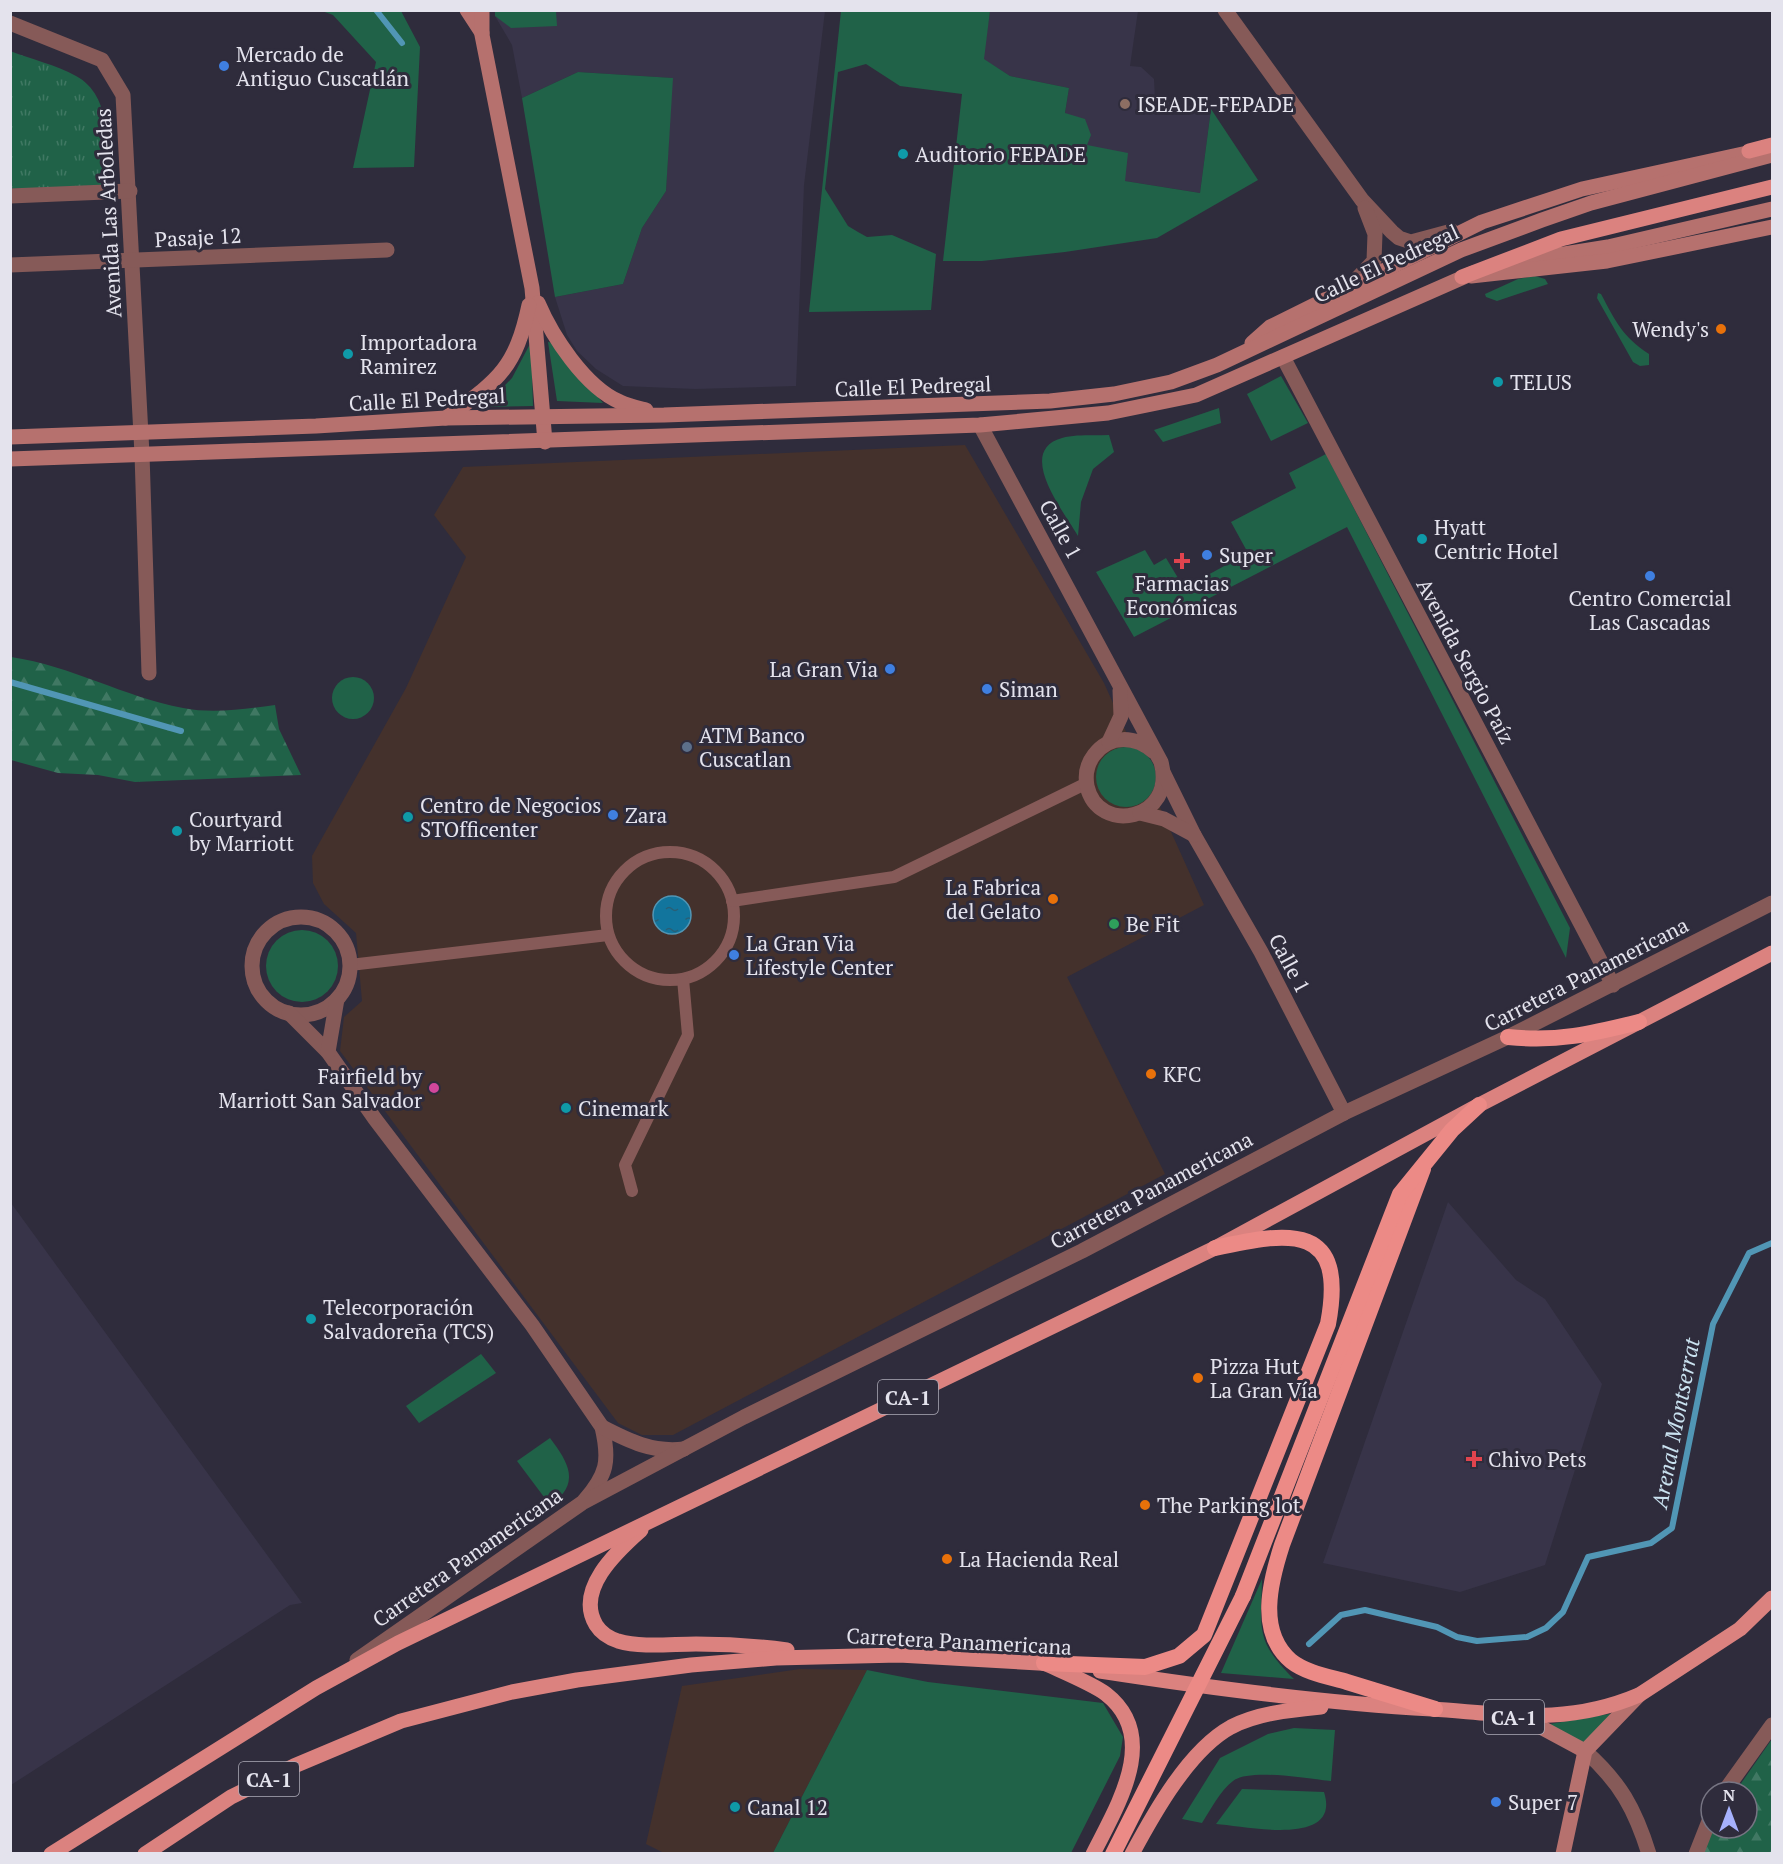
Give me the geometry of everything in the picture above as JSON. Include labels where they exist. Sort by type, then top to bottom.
[{"type":"highway","points":[[1508,1037],[1543,1041],[1584,1035],[1639,1022]]},
{"type":"highway","points":[[1113,1854],[1243,1596],[1400,1194],[1423,1169],[1452,1130],[1479,1105]]},
{"type":"highway","points":[[1423,1169],[1282,1545],[1272,1576],[1269,1602],[1274,1638],[1293,1662],[1319,1674],[1435,1709]]},
{"type":"highway","points":[[1044,1663],[1145,1666],[1179,1656],[1204,1635],[1328,1324],[1333,1284],[1332,1270],[1325,1255],[1313,1245],[1294,1238],[1272,1237],[1215,1248]]},
{"type":"main road","points":[[467,10],[483,35]]},
{"type":"main road","points":[[482,10],[483,35],[532,288],[545,442]]},
{"type":"main road","points":[[1235,356],[1270,327],[1482,222],[1582,189],[1773,146]]},
{"type":"main road","name":"Calle El Pedregal","points":[[10,437],[447,418],[664,415],[1050,401],[1149,387],[1171,382],[1235,356],[1461,250],[1591,203],[1773,155]]},
{"type":"main road","points":[[1462,277],[1535,247],[1773,187]]},
{"type":"main road","name":"Calle El Pedregal","points":[[10,459],[980,425],[1108,413],[1196,395],[1462,277],[1507,263],[1608,248],[1773,209]]},
{"type":"main road","points":[[1462,277],[1584,265],[1773,227]]},
{"type":"main road","points":[[532,288],[554,336],[594,384],[619,402],[664,415]]},
{"type":"main road","points":[[447,418],[488,388],[509,364],[521,340],[532,288]]},
{"type":"main road","name":"Carretera Panamericana","points":[[51,1854],[316,1688],[398,1643],[1215,1248],[1479,1105],[1773,953]]},
{"type":"main road","points":[[652,1520],[610,1562],[590,1594],[590,1614],[601,1632],[616,1640],[634,1644],[752,1646],[829,1655]]},
{"type":"main road","name":"Carretera Panamericana","points":[[145,1854],[231,1797],[294,1766],[401,1721],[512,1692],[578,1680],[691,1665],[829,1655],[899,1655],[1044,1663],[1342,1704],[1435,1709],[1512,1717],[1560,1715],[1623,1702],[1639,1695],[1740,1629],[1773,1598]]},
{"type":"main road","points":[[1044,1663],[1104,1693],[1119,1706],[1129,1723],[1134,1748],[1130,1774],[1093,1854]]},
{"type":"main road","points":[[1563,1854],[1585,1751],[1639,1695]]},
{"type":"main road","points":[[1132,1854],[1173,1787],[1214,1739],[1232,1727],[1259,1717],[1285,1711],[1342,1704]]},
{"type":"main road","points":[[1512,1717],[1533,1723],[1585,1751]]},
{"type":"street","points":[[1225,10],[1362,200],[1399,237],[1411,242],[1436,237],[1482,222]]},
{"type":"street","name":"Avenida Las Arboledas","points":[[10,23],[102,60],[123,95],[130,191],[142,454],[149,673]]},
{"type":"street","points":[[10,196],[130,191]]},
{"type":"street","points":[[1348,287],[1374,261],[1375,234],[1362,200]]},
{"type":"street","name":"Pasaje 12","points":[[10,265],[387,250]]},
{"type":"street","name":"Avenida Sergio Paíz","points":[[1283,357],[1613,985]]},
{"type":"street","name":"Calle 1","points":[[980,425],[1154,752],[1194,835],[1261,952],[1344,1113]]},
{"type":"street","name":"Calle 1","points":[[1087,783],[1089,763],[1109,742],[1121,716],[1120,687]]},
{"type":"street","points":[[1109,742],[1128,739],[1138,741],[1154,752]]},
{"type":"street","points":[[1140,813],[1159,797],[1164,774]]},
{"type":"street","points":[[732,901],[894,877],[1087,783],[1095,803],[1105,811],[1116,815],[1140,813],[1164,819],[1194,835]]},
{"type":"street","points":[[674,852],[705,862],[721,877],[732,901],[734,925],[723,952],[702,972],[683,979],[663,980],[635,970],[620,957],[608,935],[606,908],[612,888],[625,870],[653,854],[674,852]]},
{"type":"street","name":"Carretera Panamericana","points":[[316,1688],[582,1503],[1082,1251],[1344,1113],[1508,1037],[1773,903]]},
{"type":"street","points":[[289,1013],[313,1013],[337,999],[346,987],[350,965],[344,940],[322,921],[293,917],[279,921],[267,929],[252,956],[254,980],[269,1004],[289,1013],[328,1052],[375,1119],[532,1325],[602,1427],[606,1445],[604,1476],[582,1503]]},
{"type":"street","points":[[350,965],[608,935]]},
{"type":"street","points":[[632,1191],[624,1165],[688,1035],[683,979]]},
{"type":"street","points":[[328,1052],[337,999]]},
{"type":"street","points":[[602,1427],[644,1447],[662,1450],[686,1449]]},
{"type":"street","points":[[1733,1780],[1773,1725]]},
{"type":"street","points":[[1585,1751],[1608,1771],[1627,1797],[1649,1854]]},
{"type":"street","points":[[1696,1854],[1702,1840]]},
{"type":"shaded area","points":[[495,11],[825,11],[804,185],[796,386],[695,389],[623,386],[596,369],[577,351],[567,335],[555,297],[623,284],[642,228],[666,191],[672,78],[578,72],[522,98],[512,45],[495,16]]},
{"type":"shaded area","name":"ISEADE-FEPADE","points":[[990,11],[1138,11],[1130,66],[1141,67],[1154,79],[1155,100],[1211,109],[1200,193],[1125,181],[1087,145],[1065,113],[1069,88],[1010,76],[983,59]]},
{"type":"shaded area","name":"La Gran Via Lifestyle Center","points":[[965,445],[1104,683],[1204,905],[1067,977],[1165,1174],[673,1435],[642,1435],[618,1423],[340,1051],[344,1017],[362,1001],[356,933],[324,904],[313,883],[312,856],[406,688],[466,557],[434,515],[463,467]]},
{"type":"shaded area","points":[[1448,1202],[1516,1280],[1545,1299],[1602,1384],[1545,1565],[1460,1592],[1323,1563]]},
{"type":"shaded area","points":[[11,1203],[302,1603],[290,1605],[11,1785]]},
{"type":"shaded area","name":"Canal 12","points":[[800,1669],[867,1670],[773,1853],[664,1853],[646,1844],[682,1686]]},
{"type":"green space","points":[[322,11],[401,11],[420,47],[414,167],[353,168],[376,62],[333,15]]},
{"type":"green space","points":[[495,11],[556,11],[557,26],[511,28],[495,16]]},
{"type":"green space","name":"ISEADE-FEPADE","points":[[841,11],[990,11],[984,59],[1010,76],[1069,88],[1065,113],[1085,119],[1091,135],[1087,145],[1128,153],[1125,181],[1200,193],[1211,109],[1258,180],[1157,238],[1065,252],[982,261],[943,261],[962,94],[900,86],[866,64],[838,72],[825,189],[848,226],[858,232],[867,237],[892,235],[936,254],[931,310],[809,312]]},
{"type":"green space","points":[[10,51],[52,65],[76,76],[88,85],[96,96],[106,124],[109,185],[11,189]]},
{"type":"green space","points":[[578,72],[673,78],[666,191],[642,228],[623,284],[555,297],[522,98]]},
{"type":"green space","points":[[1535,276],[1545,279],[1548,284],[1497,301],[1486,297],[1485,294],[1518,279]]},
{"type":"green space","points":[[1598,293],[1601,294],[1626,334],[1649,354],[1649,365],[1640,366],[1633,362],[1597,298]]},
{"type":"green space","points":[[531,342],[533,406],[484,407],[512,378]]},
{"type":"green space","points":[[548,342],[553,343],[603,403],[557,401]]},
{"type":"green space","points":[[1281,376],[1308,423],[1271,441],[1247,394]]},
{"type":"green space","points":[[1219,408],[1221,423],[1163,442],[1154,430]]},
{"type":"green space","points":[[1109,435],[1114,452],[1093,469],[1081,502],[1078,536],[1047,483],[1043,468],[1043,455],[1049,445],[1062,438]]},
{"type":"green space","points":[[1326,454],[1570,928],[1566,958],[1347,527],[1134,637],[1096,572],[1145,550],[1154,565],[1166,558],[1184,588],[1248,553],[1231,522],[1296,488],[1289,473]]},
{"type":"green space","points":[[11,657],[55,667],[140,697],[194,710],[217,711],[275,705],[279,729],[301,775],[135,782],[98,775],[58,773],[11,760]]},
{"type":"green space","points":[[353,677],[361,678],[368,683],[373,690],[373,706],[368,713],[361,718],[353,719],[345,718],[338,713],[333,706],[332,698],[333,690],[338,683],[345,678]]},
{"type":"green space","points":[[1126,747],[1147,756],[1156,777],[1147,798],[1126,807],[1105,798],[1096,777],[1105,756]]},
{"type":"green space","points":[[302,930],[322,936],[332,946],[338,966],[332,986],[322,996],[302,1002],[282,996],[272,986],[266,966],[272,946],[282,936]]},
{"type":"green space","points":[[481,1354],[496,1373],[419,1423],[406,1406]]},
{"type":"green space","points":[[550,1438],[567,1465],[569,1481],[560,1497],[550,1505],[517,1461]]},
{"type":"green space","points":[[1262,1579],[1261,1623],[1266,1644],[1272,1655],[1294,1679],[1221,1673]]},
{"type":"green space","points":[[867,1670],[928,1682],[1103,1703],[1123,1737],[1120,1756],[1071,1853],[773,1853]]},
{"type":"green space","points":[[1621,1712],[1609,1737],[1596,1744],[1579,1742],[1550,1724]]},
{"type":"green space","points":[[1294,1728],[1335,1730],[1331,1781],[1280,1775],[1241,1777],[1224,1790],[1202,1823],[1182,1819],[1220,1758],[1268,1734]]},
{"type":"green space","points":[[1772,1739],[1772,1853],[1702,1854],[1708,1840],[1759,1840],[1759,1780],[1743,1780]]},
{"type":"green space","points":[[1242,1789],[1324,1792],[1326,1810],[1319,1821],[1305,1827],[1288,1830],[1216,1824]]},
{"type":"water","points":[[672,896],[686,901],[691,915],[686,929],[672,934],[658,929],[653,915],[658,901]]},
{"type":"waterway","points":[[376,10],[402,43]]},
{"type":"waterway","points":[[10,682],[181,731]]},
{"type":"waterway","name":"Arenal Montserrat","points":[[1309,1644],[1341,1615],[1365,1610],[1437,1627],[1457,1637],[1477,1641],[1527,1637],[1546,1628],[1563,1612],[1588,1557],[1651,1543],[1672,1528],[1713,1324],[1749,1253],[1772,1243]]},
{"type":"place","name":"Mercado de Antiguo Cuscatlán","points":[[224,66]]},
{"type":"place","name":"ISEADE-FEPADE","points":[[1125,104]]},
{"type":"place","name":"Auditorio FEPADE","points":[[903,154]]},
{"type":"place","name":"Wendy's","points":[[1721,329]]},
{"type":"place","name":"Importadora Ramirez","points":[[348,354]]},
{"type":"place","name":"TELUS","points":[[1498,382]]},
{"type":"place","name":"Hyatt Centric Hotel","points":[[1422,539]]},
{"type":"place","name":"Super","points":[[1207,555]]},
{"type":"place","name":"Farmacias Económicas","points":[[1182,561]]},
{"type":"place","name":"Centro Comercial Las Cascadas","points":[[1650,576]]},
{"type":"place","name":"La Gran Via","points":[[890,669]]},
{"type":"place","name":"Siman","points":[[987,689]]},
{"type":"place","name":"ATM Banco Cuscatlan","points":[[687,747]]},
{"type":"place","name":"Zara","points":[[613,815]]},
{"type":"place","name":"Centro de Negocios STOfficenter","points":[[408,817]]},
{"type":"place","name":"Courtyard by Marriott","points":[[177,831]]},
{"type":"place","name":"La Fabrica del Gelato","points":[[1053,899]]},
{"type":"place","name":"Be Fit","points":[[1114,924]]},
{"type":"place","name":"La Gran Via Lifestyle Center","points":[[734,955]]},
{"type":"place","name":"KFC","points":[[1151,1074]]},
{"type":"place","name":"Fairfield by Marriott San Salvador","points":[[434,1088]]},
{"type":"place","name":"Cinemark","points":[[566,1108]]},
{"type":"place","name":"Telecorporación Salvadoreña (TCS)","points":[[311,1319]]},
{"type":"place","name":"Pizza Hut La Gran Vía","points":[[1198,1378]]},
{"type":"place","name":"Chivo Pets","points":[[1474,1459]]},
{"type":"place","name":"The Parking lot","points":[[1145,1505]]},
{"type":"place","name":"La Hacienda Real","points":[[947,1559]]},
{"type":"place","name":"Super 7","points":[[1496,1802]]},
{"type":"place","name":"Canal 12","points":[[735,1807]]}]
